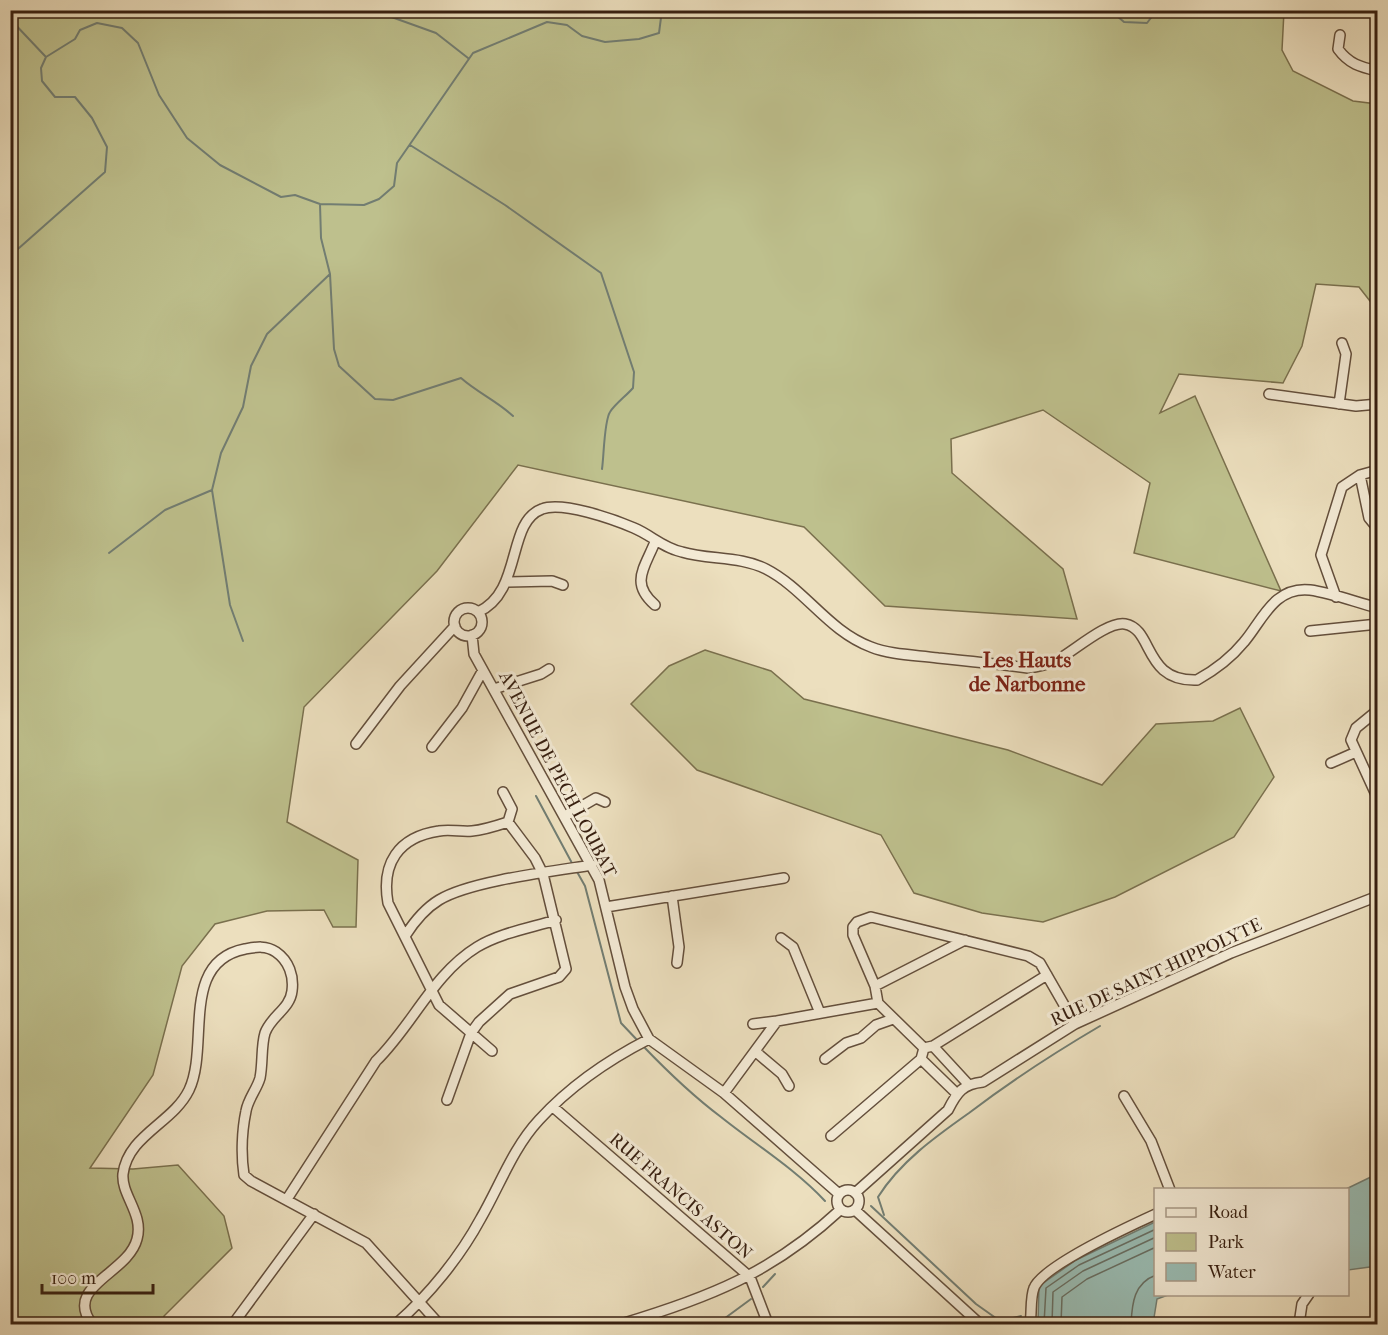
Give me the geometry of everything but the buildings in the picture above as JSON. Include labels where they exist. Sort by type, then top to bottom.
[{"type":"street","points":[[1340,35],[1338,50],[1346,60],[1357,66],[1377,71]]},
{"type":"street","points":[[1338,404],[1346,354],[1342,343]]},
{"type":"street","points":[[1269,394],[1338,404],[1377,404]]},
{"type":"street","points":[[1336,597],[1336,592],[1321,561],[1322,547],[1342,487],[1360,475],[1377,470]]},
{"type":"street","points":[[1360,475],[1369,519],[1377,529]]},
{"type":"street","points":[[478,612],[492,606],[506,582],[524,524],[538,510],[549,506],[563,507],[635,528],[655,542],[684,553],[741,560],[764,568],[782,579],[830,624],[850,638],[873,648],[1028,668],[1048,664],[1110,627],[1124,624],[1132,626],[1140,634],[1158,666],[1169,675],[1197,680],[1213,671],[1232,655],[1245,642],[1269,606],[1291,592],[1308,590],[1377,608]]},
{"type":"street","points":[[655,542],[640,582],[643,595],[655,606]]},
{"type":"street","points":[[506,582],[552,581],[563,585]]},
{"type":"street","points":[[471,608],[478,612],[482,625],[472,635],[460,633],[455,626],[455,618],[460,611],[471,608]]},
{"type":"street","points":[[1310,631],[1377,624]]},
{"type":"street","points":[[356,744],[400,686],[455,626]]},
{"type":"street","name":"AVENUE DE PECH LOUBAT","points":[[472,635],[474,654],[599,880],[625,987],[646,1040],[724,1094],[839,1194]]},
{"type":"street","points":[[494,689],[541,674],[549,669]]},
{"type":"street","points":[[432,747],[462,708],[483,670]]},
{"type":"street","points":[[1377,710],[1356,728],[1351,740],[1377,799]]},
{"type":"street","points":[[1331,763],[1356,752]]},
{"type":"street","points":[[1368,776],[1377,771]]},
{"type":"street","points":[[503,792],[512,809],[508,822]]},
{"type":"street","points":[[565,816],[596,798],[605,802]]},
{"type":"street","points":[[447,1100],[471,1033],[503,998],[563,974],[567,965],[543,874],[535,858],[508,822]]},
{"type":"street","points":[[492,1052],[447,1014],[431,991],[388,903],[384,885],[389,861],[403,846],[439,831],[472,831],[508,822]]},
{"type":"street","points":[[405,936],[422,913],[439,900],[461,890],[592,865]]},
{"type":"street","points":[[606,907],[784,878]]},
{"type":"street","points":[[672,896],[679,947],[677,963]]},
{"type":"street","name":"RUE DE SAINT-HIPPOLYTE","points":[[855,1192],[948,1110],[956,1094],[968,1084],[983,1082],[1075,1024],[1231,953],[1377,896]]},
{"type":"street","points":[[968,1084],[893,1019],[878,1003],[875,986],[853,935],[853,927],[857,922],[871,917],[1028,956],[1040,963],[1075,1024]]},
{"type":"street","points":[[287,1199],[370,1069],[448,972],[479,946],[556,920]]},
{"type":"street","points":[[781,938],[793,948],[820,1014]]},
{"type":"street","points":[[875,986],[965,940]]},
{"type":"street","points":[[92,1324],[86,1316],[84,1305],[89,1289],[120,1266],[131,1253],[138,1238],[138,1219],[124,1186],[123,1174],[127,1162],[135,1146],[176,1109],[189,1091],[198,1058],[198,1025],[203,993],[213,968],[237,951],[265,947],[275,951],[289,966],[292,989],[287,1004],[272,1020],[266,1031],[258,1084],[246,1111],[244,1174],[251,1181],[366,1242],[439,1324]]},
{"type":"street","points":[[831,1136],[921,1059],[928,1047],[1047,975]]},
{"type":"street","points":[[753,1024],[878,1003]]},
{"type":"street","points":[[825,1059],[846,1042],[861,1038],[876,1025],[893,1019]]},
{"type":"street","points":[[724,1094],[777,1021]]},
{"type":"street","points":[[396,1324],[420,1301],[452,1263],[481,1219],[515,1152],[539,1120],[567,1092],[592,1073],[646,1040]]},
{"type":"street","points":[[756,1052],[782,1074],[789,1086]]},
{"type":"street","points":[[921,1059],[956,1094]]},
{"type":"street","points":[[1124,1096],[1151,1141],[1169,1188]]},
{"type":"street","name":"RUE FRANCIS ASTON","points":[[553,1107],[750,1277],[768,1324]]},
{"type":"street","points":[[845,1190],[855,1192],[859,1203],[855,1210],[846,1213],[840,1210],[837,1204],[839,1194],[845,1190]]},
{"type":"street","points":[[621,1324],[687,1305],[750,1277],[805,1239],[840,1210]]},
{"type":"street","points":[[855,1210],[980,1324]]},
{"type":"street","points":[[233,1324],[314,1214]]},
{"type":"street","points":[[1030,1324],[1034,1288],[1040,1278],[1091,1246],[1154,1214]]},
{"type":"street","points":[[1299,1324],[1302,1304],[1308,1296]]},
{"type":"green space","points":[[10,11],[1284,11],[1282,50],[1293,71],[1353,101],[1377,104],[1377,310],[1359,287],[1316,284],[1302,346],[1283,383],[1179,374],[1160,413],[1195,396],[1281,591],[1134,553],[1150,483],[1043,410],[951,439],[952,473],[1063,569],[1077,619],[885,606],[804,527],[518,465],[437,571],[304,707],[287,822],[358,860],[356,927],[333,927],[324,910],[267,911],[215,924],[182,966],[153,1075],[90,1168],[133,1169],[178,1165],[224,1216],[232,1248],[164,1316],[163,1324],[11,1324]]},
{"type":"green space","points":[[705,650],[771,671],[804,699],[1008,750],[1102,785],[1156,724],[1213,721],[1240,708],[1274,777],[1234,837],[1115,897],[1043,922],[982,913],[914,893],[881,835],[697,770],[631,704],[669,666]]},
{"type":"water","points":[[1377,1174],[1377,1266],[1349,1270],[1348,1188]]},
{"type":"water","points":[[1154,1222],[1154,1296],[1165,1296],[1157,1299],[1153,1324],[1038,1323],[1039,1286],[1076,1260]]},
{"type":"waterway","points":[[372,10],[436,33],[468,58]]},
{"type":"waterway","points":[[10,256],[105,172],[107,147],[92,118],[75,97],[55,97],[42,81],[41,68],[46,57],[75,39],[80,30],[97,23],[122,28],[138,43],[159,95],[187,138],[220,165],[281,197],[295,195],[320,204],[364,205],[379,199],[394,186],[397,163],[473,53],[547,22],[567,25],[582,36],[605,42],[639,39],[659,33],[662,10]]},
{"type":"waterway","points":[[1110,10],[1124,22],[1147,23],[1157,10]]},
{"type":"waterway","points":[[10,19],[45,56]]},
{"type":"waterway","points":[[410,145],[505,205],[601,273],[634,372],[633,388],[608,416],[602,469]]},
{"type":"waterway","points":[[243,641],[230,605],[212,490],[221,453],[243,407],[251,366],[267,334],[330,274],[321,238],[320,204]]},
{"type":"waterway","points":[[330,274],[334,349],[339,366],[375,399],[393,400],[461,378],[513,416]]},
{"type":"waterway","points":[[109,553],[165,510],[212,490]]},
{"type":"waterway","points":[[536,796],[573,865]]},
{"type":"waterway","points":[[576,870],[585,886],[621,1023],[639,1042]]},
{"type":"waterway","points":[[884,1215],[878,1197],[907,1161],[944,1131],[1017,1079],[1100,1026]]},
{"type":"waterway","points":[[643,1046],[700,1101],[788,1167],[825,1201]]},
{"type":"waterway","points":[[871,1206],[976,1304],[1000,1321],[1021,1316]]},
{"type":"waterway","points":[[763,1287],[775,1274]]},
{"type":"waterway","points":[[717,1324],[751,1299]]},
{"type":"district","name":"Les Hauts de Narbonne","points":[[1027,672]]}]
